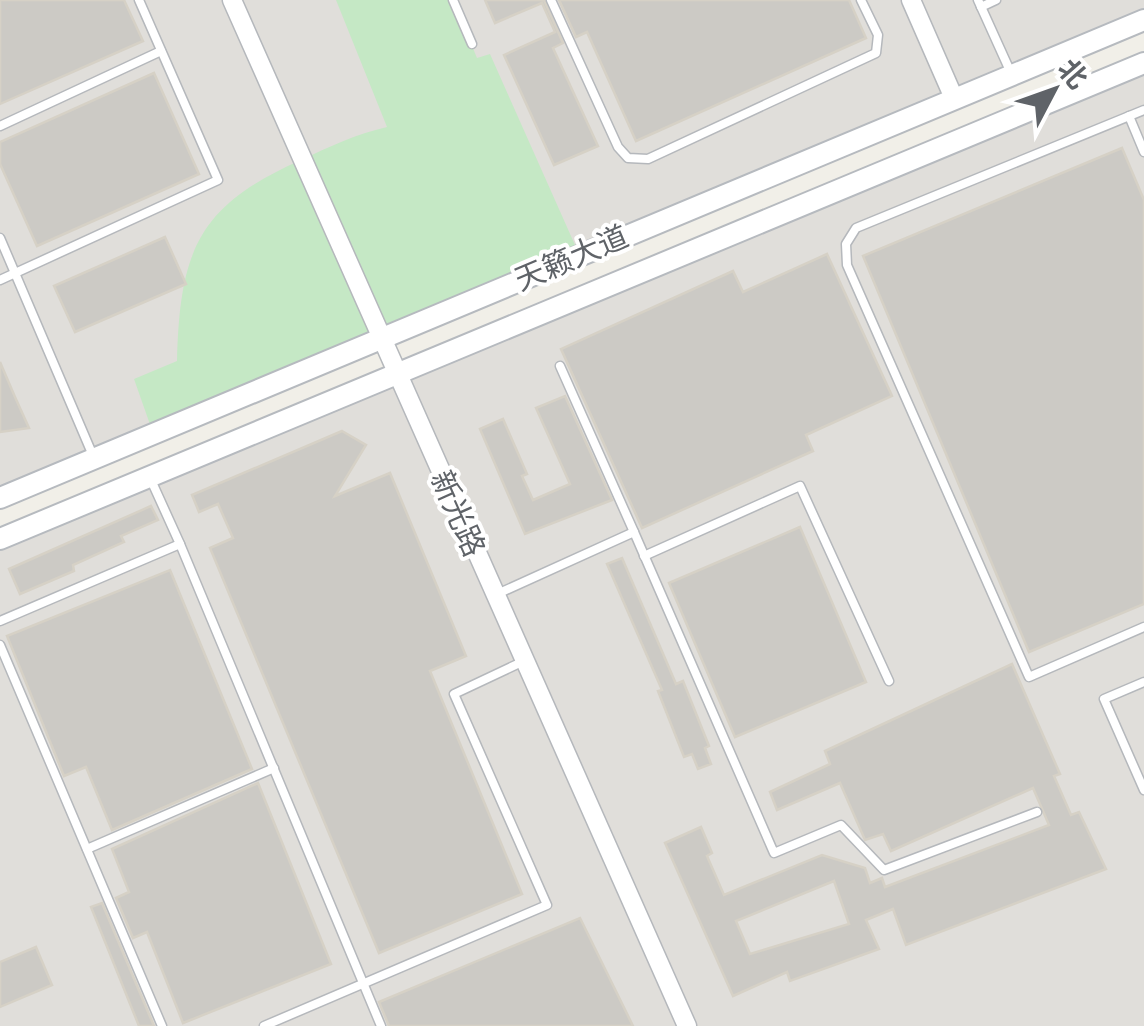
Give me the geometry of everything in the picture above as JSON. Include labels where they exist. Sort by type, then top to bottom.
[{"type":"main road","name":"天籁大道","points":[[0,498],[954,96],[1144,20]]},
{"type":"main road","name":"天籁大道","points":[[0,539],[151,480],[1144,64]]},
{"type":"street","name":"新光路","points":[[232,0],[687,1026]]},
{"type":"street","points":[[911,0],[954,96]]},
{"type":"lane","points":[[0,280],[218,180],[139,0]]},
{"type":"lane","points":[[452,0],[472,44]]},
{"type":"lane","points":[[551,0],[618,146],[628,158],[648,159],[876,53],[878,36],[862,0]]},
{"type":"lane","points":[[996,0],[979,3],[1011,73]]},
{"type":"lane","points":[[0,126],[161,51]]},
{"type":"lane","points":[[1144,110],[856,228],[846,244],[847,266],[1030,676],[1144,627]]},
{"type":"lane","points":[[1130,116],[1144,152]]},
{"type":"lane","points":[[0,238],[94,458]]},
{"type":"lane","points":[[560,366],[774,852],[841,825],[884,870],[1037,812]]},
{"type":"lane","points":[[151,480],[381,1026]]},
{"type":"lane","points":[[644,556],[800,486],[889,681]]},
{"type":"lane","points":[[496,595],[634,532]]},
{"type":"lane","points":[[0,621],[180,544]]},
{"type":"lane","points":[[0,645],[162,1026]]},
{"type":"lane","points":[[264,1026],[547,905],[454,694],[524,660]]},
{"type":"lane","points":[[1144,682],[1104,699],[1144,790]]},
{"type":"lane","points":[[87,850],[274,768]]},
{"type":"shaded area","points":[[0,0],[1144,0],[1144,20],[0,497]]},
{"type":"shaded area","points":[[1144,63],[1144,1026],[0,1026],[0,539]]},
{"type":"green space","points":[[336,0],[453,0],[477,58],[490,54],[579,254],[153,433],[134,379],[177,361],[183,289],[190,261],[217,215],[266,177],[343,141],[387,127]]},
{"type":"building","points":[[0,0],[124,0],[143,41],[0,104]]},
{"type":"building","points":[[485,0],[544,0],[563,43],[553,48],[598,146],[554,165],[504,55],[555,32],[542,3],[495,23]]},
{"type":"building","points":[[559,0],[849,0],[866,38],[636,141],[587,32],[576,37]]},
{"type":"building","points":[[154,73],[199,174],[37,246],[0,164],[0,142]]},
{"type":"building","points":[[1122,148],[1144,200],[1144,604],[1029,652],[863,256]]},
{"type":"building","points":[[165,237],[186,284],[75,332],[54,286]]},
{"type":"building","points":[[827,254],[892,396],[806,435],[813,451],[642,528],[561,349],[733,271],[743,292]]},
{"type":"building","points":[[0,362],[15,397],[29,428],[0,432]]},
{"type":"building","points":[[565,396],[612,500],[525,534],[480,429],[503,419],[527,474],[522,476],[533,500],[570,484],[536,408]]},
{"type":"building","points":[[342,431],[366,445],[335,496],[390,473],[466,656],[430,671],[522,894],[379,953],[210,548],[233,538],[218,504],[199,512],[192,495]]},
{"type":"building","points":[[151,506],[158,520],[121,536],[124,542],[73,565],[74,571],[20,594],[9,569]]},
{"type":"building","points":[[800,527],[866,682],[735,737],[669,583]]},
{"type":"building","points":[[622,558],[676,684],[683,681],[709,746],[705,748],[711,764],[698,769],[692,754],[684,757],[658,691],[662,690],[607,564]]},
{"type":"building","points":[[170,570],[252,769],[112,830],[86,767],[64,776],[7,636]]},
{"type":"building","points":[[1012,664],[1060,774],[1054,776],[1071,815],[1079,812],[1106,869],[906,945],[893,909],[866,920],[879,949],[790,981],[787,972],[733,996],[665,843],[701,827],[712,853],[707,856],[724,895],[822,855],[865,868],[870,883],[882,878],[885,887],[1049,825],[1033,788],[891,851],[883,834],[865,840],[840,783],[777,810],[770,792],[830,764],[825,751]],"holes":[[[834,881],[849,924],[750,954],[736,921]]]},
{"type":"building","points":[[258,783],[331,964],[183,1023],[147,932],[133,938],[116,898],[129,892],[112,849]]},
{"type":"building","points":[[102,903],[154,1026],[139,1026],[91,907]]},
{"type":"building","points":[[580,918],[633,1026],[389,1026],[379,1002]]},
{"type":"building","points":[[36,947],[52,985],[0,1007],[0,962]]}]
